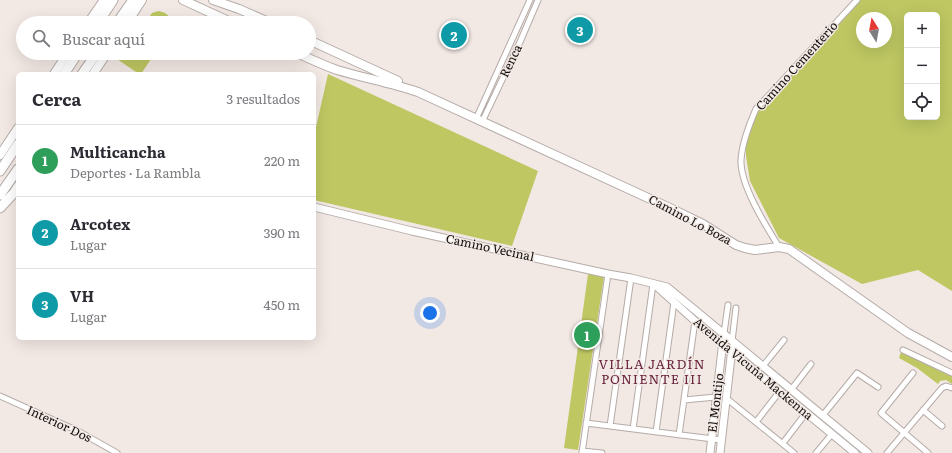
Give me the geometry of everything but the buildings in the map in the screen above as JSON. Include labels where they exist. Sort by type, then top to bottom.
[{"type":"highway","points":[[103,16],[113,0]]},
{"type":"highway","points":[[122,16],[133,0]]},
{"type":"highway","points":[[65,72],[73,60]]},
{"type":"highway","points":[[83,72],[92,60]]},
{"type":"highway","points":[[0,171],[16,147]]},
{"type":"highway","points":[[0,195],[16,171]]},
{"type":"highway","points":[[0,208],[12,195]]},
{"type":"main road","points":[[93,16],[104,0]]},
{"type":"main road","points":[[132,16],[142,0]]},
{"type":"main road","points":[[183,0],[218,16]]},
{"type":"main road","points":[[213,0],[256,16]]},
{"type":"main road","name":"Camino Lo Boza","points":[[316,43],[682,214],[740,247],[756,250],[779,247],[793,251],[902,329],[952,357]]},
{"type":"main road","points":[[55,72],[63,60]]},
{"type":"main road","points":[[94,72],[102,60]]},
{"type":"main road","name":"Camino Lo Boza","points":[[313,60],[336,70],[382,81],[418,92]]},
{"type":"main road","points":[[0,155],[16,131]]},
{"type":"main road","points":[[12,195],[16,189]]},
{"type":"street","name":"Renca","points":[[479,120],[496,74],[530,0]]},
{"type":"street","name":"Renca","points":[[479,120],[503,77],[538,0]]},
{"type":"street","name":"Camino Cementerio","points":[[779,247],[766,226],[745,182],[741,161],[747,131],[756,109],[857,0]]},
{"type":"street","points":[[496,74],[503,77]]},
{"type":"street","points":[[0,212],[12,195]]},
{"type":"street","name":"Camino Vecinal","points":[[316,207],[419,233],[632,278],[667,287]]},
{"type":"street","points":[[602,453],[582,452],[608,274]]},
{"type":"street","points":[[610,426],[632,278]]},
{"type":"street","points":[[633,429],[653,284]]},
{"type":"street","name":"Avenida Vicuña Mackenna","points":[[653,284],[695,321],[855,453]]},
{"type":"street","name":"Avenida Vicuña Mackenna","points":[[667,287],[791,390],[824,415],[868,453]]},
{"type":"street","points":[[656,432],[674,302]]},
{"type":"street","name":"El Montijo","points":[[710,453],[728,305]]},
{"type":"street","name":"El Montijo","points":[[720,453],[736,308]]},
{"type":"street","points":[[679,435],[695,321]]},
{"type":"street","points":[[763,366],[784,340]]},
{"type":"street","points":[[903,350],[952,373]]},
{"type":"street","points":[[791,390],[811,364]]},
{"type":"street","points":[[818,422],[857,373],[878,387]]},
{"type":"street","points":[[913,373],[881,413],[928,453]]},
{"type":"street","points":[[888,453],[943,387],[948,386],[952,388]]},
{"type":"street","points":[[756,422],[780,391]]},
{"type":"street","name":"Interior Dos","points":[[0,396],[78,431],[117,453]]},
{"type":"street","points":[[684,400],[716,397]]},
{"type":"street","points":[[726,398],[794,453]]},
{"type":"street","points":[[923,410],[942,426]]},
{"type":"street","points":[[782,443],[806,413]]},
{"type":"street","points":[[586,423],[721,440]]},
{"type":"street","points":[[816,453],[832,434]]},
{"type":"street","points":[[855,453],[860,446]]},
{"type":"green space","points":[[860,0],[952,0],[952,291],[918,270],[862,284],[779,238],[750,181],[746,156],[746,144],[753,118],[762,105]]},
{"type":"green space","points":[[158,11],[163,12],[168,16],[150,16],[152,13]]},
{"type":"green space","points":[[118,60],[150,60],[142,72],[136,72]]},
{"type":"green space","points":[[328,74],[538,171],[512,246],[316,200],[316,127]]},
{"type":"green space","points":[[588,274],[604,276],[578,450],[564,448]]},
{"type":"green space","points":[[901,352],[952,376],[952,384],[946,380],[940,381],[938,384],[917,368],[899,358]]},
{"type":"place","name":"VH","points":[[580,30]]},
{"type":"place","name":"Arcotex","points":[[454,35]]},
{"type":"place","name":"Multicancha","points":[[587,335]]},
{"type":"district","name":"VILLA JARDÍN PONIENTE III","points":[[652,372]]}]
